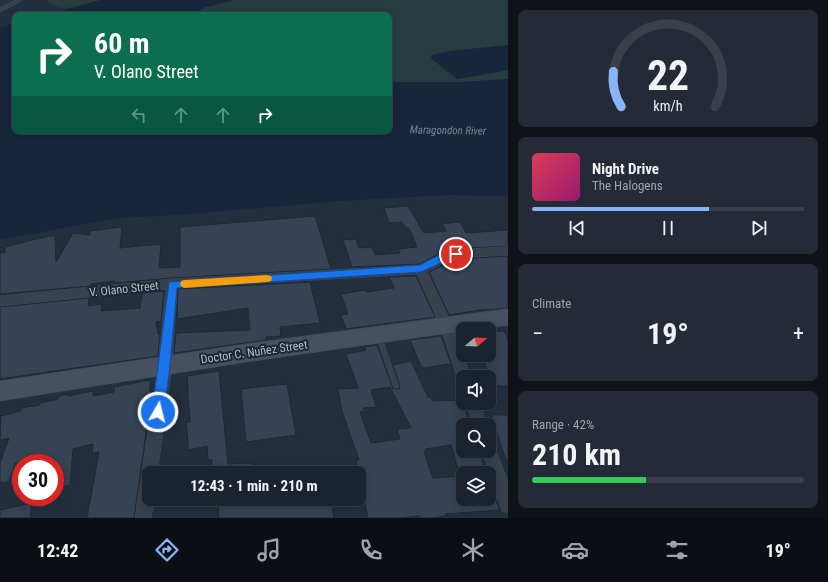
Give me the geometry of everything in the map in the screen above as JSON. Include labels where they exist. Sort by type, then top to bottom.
[{"type":"main road","name":"Doctor C. Nuñez Street","points":[[0,390],[508,317]]},
{"type":"street","points":[[0,10],[20,0]]},
{"type":"street","name":"V. Olano Street","points":[[0,301],[172,284],[421,269],[443,258],[456,254],[508,251]]},
{"type":"street","points":[[421,269],[446,325],[462,370]]},
{"type":"street","points":[[151,466],[165,366],[172,284]]},
{"type":"street","points":[[492,458],[508,505]]},
{"type":"street","points":[[143,518],[145,506]]},
{"type":"lane","points":[[378,335],[396,386]]},
{"type":"green space","points":[[47,0],[101,0],[72,8],[65,8],[52,5]]},
{"type":"green space","points":[[234,0],[508,0],[508,45],[451,51],[431,55],[432,59],[457,79],[508,70],[508,79],[463,82],[392,82],[392,12],[197,12],[206,7]]},
{"type":"water","points":[[101,0],[234,0],[206,7],[197,12],[56,12]]},
{"type":"water","name":"Maragondon River","points":[[12,24],[12,134],[392,134],[392,82],[463,82],[508,79],[508,196],[448,195],[340,201],[178,215],[116,218],[0,240],[0,28]]},
{"type":"water","points":[[508,45],[508,70],[457,79],[432,59],[431,55],[451,51]]},
{"type":"building","points":[[408,206],[424,233],[446,231],[442,224],[460,222],[466,233],[508,230],[508,246],[456,249],[438,254],[420,264],[352,267],[343,240],[356,239],[359,248],[372,247],[375,255],[400,253],[398,249],[417,247],[409,228],[406,228],[402,222],[389,223],[384,208]]},
{"type":"building","points":[[315,216],[331,269],[172,278],[114,283],[114,281],[91,284],[91,286],[0,294],[0,253],[5,252],[5,247],[32,240],[55,235],[56,262],[73,233],[90,235],[90,231],[122,227],[120,248],[161,244],[159,268],[180,267],[180,227]]},
{"type":"building","points":[[508,256],[508,308],[486,309],[449,315],[429,272],[456,259]]},
{"type":"building","points":[[416,276],[435,317],[346,329],[341,315],[348,314],[341,294],[365,290],[366,292],[394,288],[389,277]]},
{"type":"building","points":[[310,282],[320,323],[280,327],[281,336],[266,337],[266,340],[174,353],[176,333],[250,330],[248,308],[177,319],[178,289]]},
{"type":"building","points":[[164,291],[161,321],[156,322],[158,334],[160,334],[158,356],[0,379],[0,307],[89,298],[88,306],[102,304],[101,311],[140,308],[142,293]]},
{"type":"building","points":[[504,331],[508,339],[508,386],[496,386],[496,370],[488,370],[485,362],[496,362],[496,332]]},
{"type":"building","points":[[441,336],[451,364],[422,368],[410,340]]},
{"type":"building","points":[[377,345],[393,389],[399,389],[400,386],[393,365],[411,361],[428,397],[431,397],[433,401],[456,400],[456,410],[466,410],[468,418],[456,418],[456,458],[481,458],[484,466],[457,466],[451,445],[425,449],[426,452],[424,452],[433,478],[456,476],[456,506],[496,506],[496,501],[500,510],[445,514],[446,516],[432,518],[420,518],[419,516],[400,518],[368,518],[366,506],[366,466],[357,466],[356,460],[359,460],[342,411],[338,389],[358,388],[346,354],[366,350],[364,347]],"holes":[[[390,387],[411,428],[397,429],[400,439],[371,443],[360,412],[364,411],[363,408],[376,407],[371,390]]]},
{"type":"building","points":[[219,371],[228,464],[252,463],[252,466],[212,466],[212,460],[208,460],[207,446],[189,450],[186,423],[190,422],[187,376]]},
{"type":"building","points":[[150,380],[150,411],[147,411],[147,426],[134,518],[87,518],[99,452],[92,453],[93,444],[73,449],[70,485],[64,487],[64,454],[12,454],[12,472],[9,482],[0,483],[0,463],[9,438],[0,440],[1,416],[21,411],[21,408],[40,405],[40,403],[58,399],[59,396],[68,394],[68,396],[93,391],[93,396],[114,392],[114,387]]},
{"type":"building","points":[[287,384],[296,435],[246,442],[241,389]]},
{"type":"building","points":[[491,415],[508,415],[508,460],[506,460],[496,430],[496,418],[492,418]]},
{"type":"building","points":[[18,506],[32,506],[30,518],[0,518],[0,510]]},
{"type":"building","points":[[218,506],[332,506],[334,518],[219,518]]},
{"type":"slow traffic","points":[[184,284],[267,278]]},
{"type":"route","points":[[158,412],[165,366],[172,284],[421,269],[443,258],[456,254]]}]
